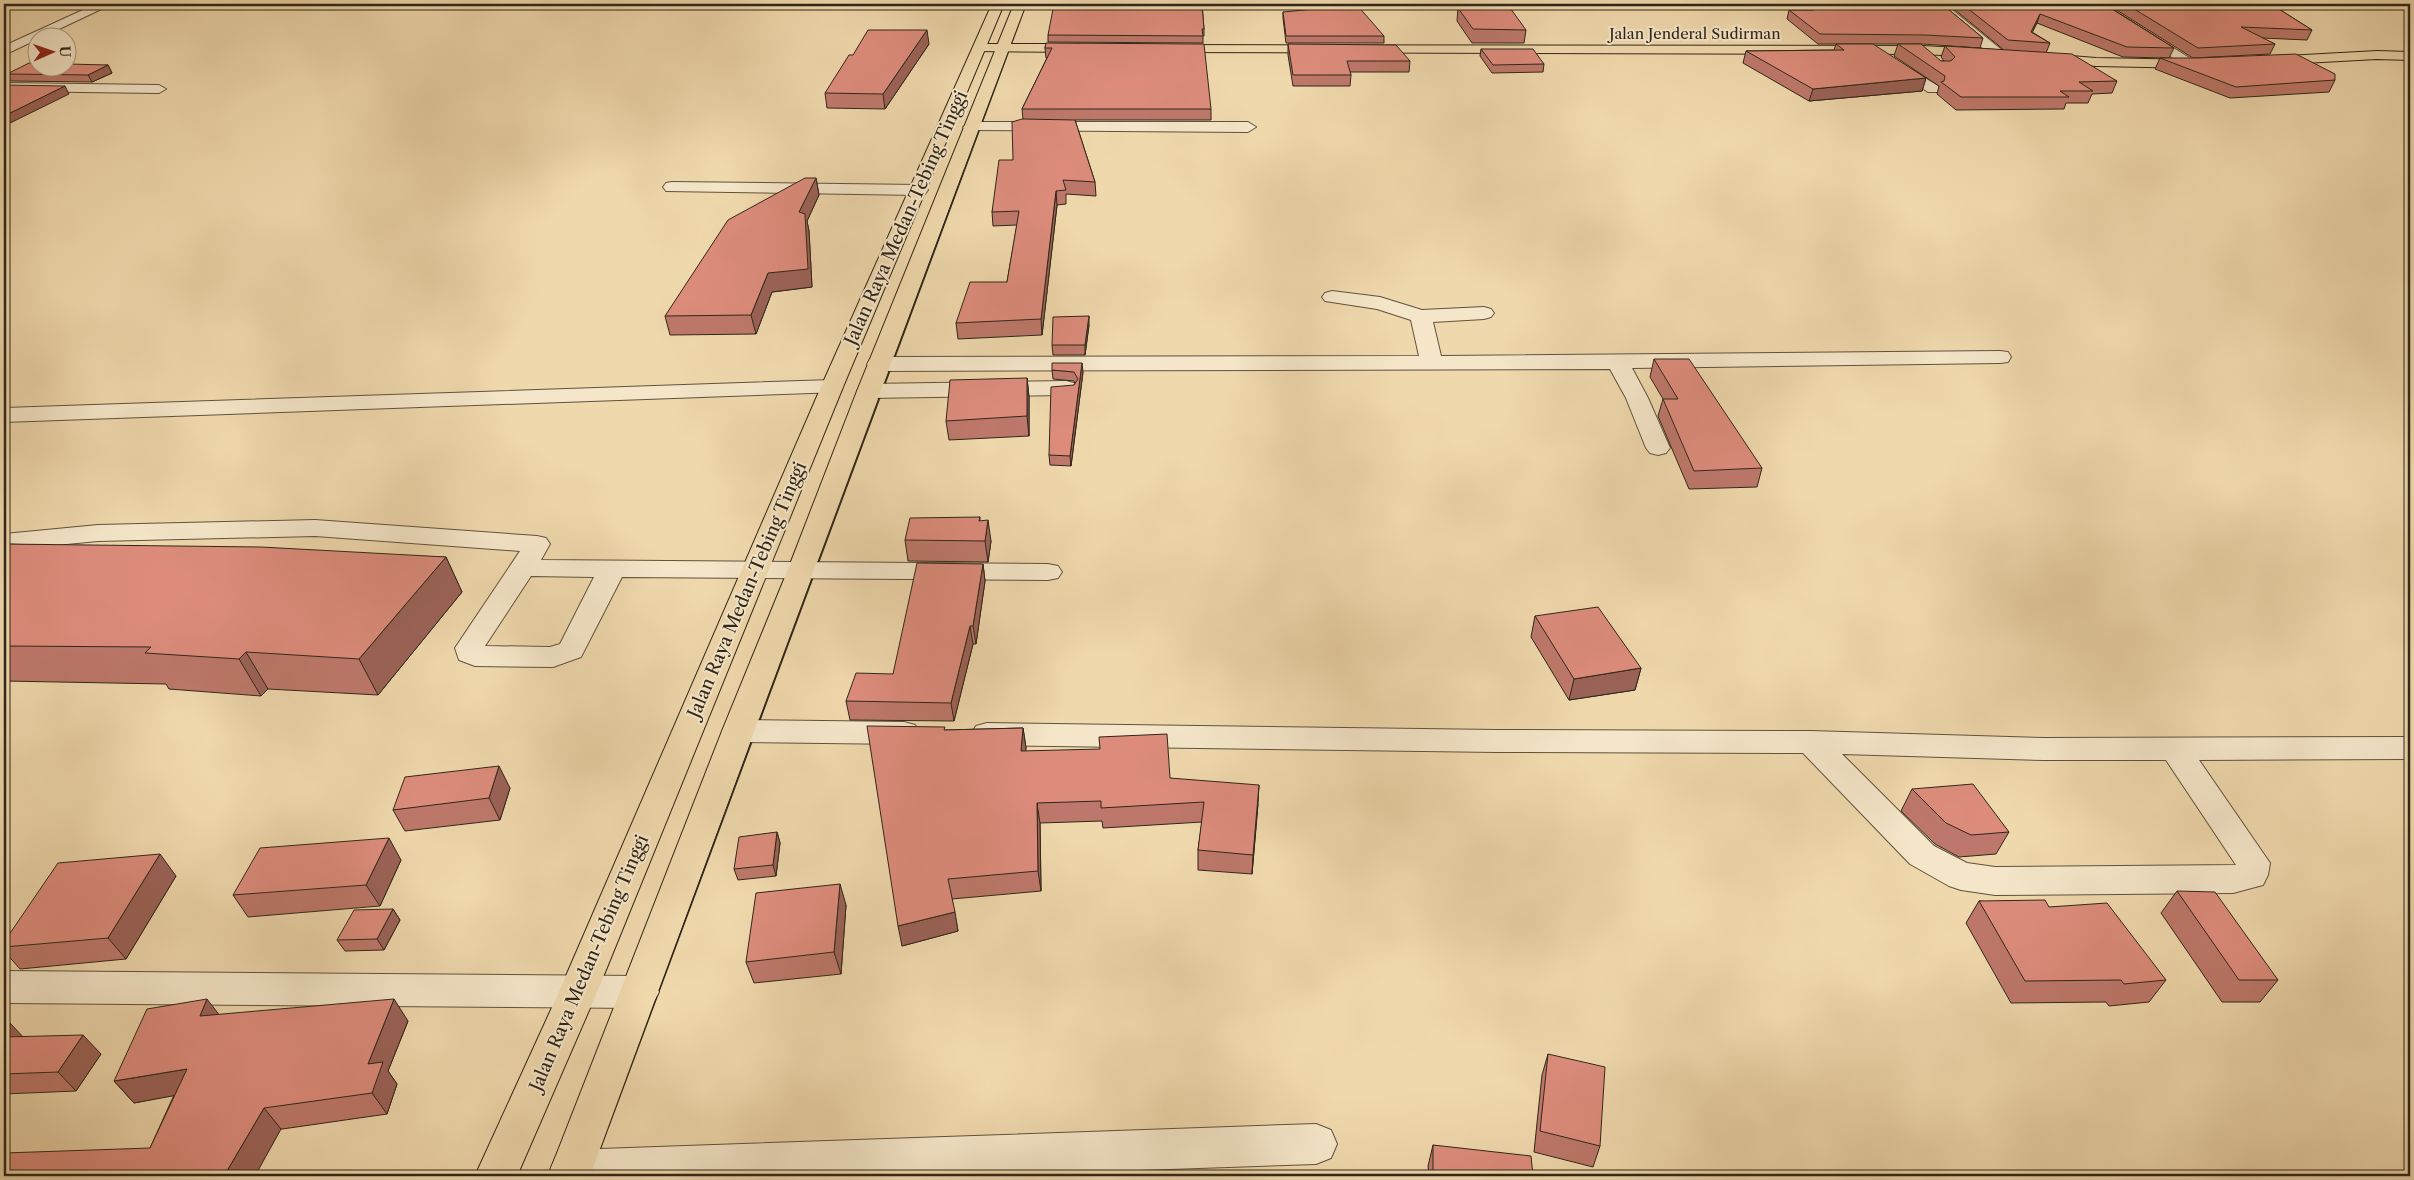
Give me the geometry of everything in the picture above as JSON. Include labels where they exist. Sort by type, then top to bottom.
[{"type":"main road","name":"Jalan Raya Medan-Tebing Tinggi","points":[[570,1173],[738,731],[801,572],[868,390],[971,127],[991,48],[998,4]]},
{"type":"main road","name":"Jalan Raya Medan-Tebing Tinggi","points":[[496,1176],[578,992],[832,387],[919,190],[991,48],[1020,4]]},
{"type":"main road","points":[[991,48],[1099,49]]},
{"type":"main road","name":"Jalan Jenderal Sudirman","points":[[1147,49],[1922,50],[2003,54]]},
{"type":"main road","points":[[2027,56],[2096,62],[2210,64]]},
{"type":"main road","points":[[2253,62],[2410,56]]},
{"type":"main road","points":[[907,217],[935,217]]},
{"type":"street","points":[[4,51],[106,4]]},
{"type":"street","points":[[1937,4],[2003,54]]},
{"type":"street","points":[[2096,4],[2192,64]]},
{"type":"street","points":[[1874,50],[1933,89]]},
{"type":"street","points":[[1922,50],[1942,68]]},
{"type":"street","points":[[4,87],[159,89]]},
{"type":"street","points":[[971,127],[1248,127]]},
{"type":"street","points":[[672,187],[919,190]]},
{"type":"street","points":[[1332,297],[1380,303],[1421,316],[1484,313]]},
{"type":"street","points":[[1421,316],[1431,360]]},
{"type":"street","points":[[878,364],[1431,360],[1618,362],[2000,357]]},
{"type":"street","points":[[1618,362],[1637,398],[1658,448]]},
{"type":"street","points":[[4,414],[832,387]]},
{"type":"street","points":[[868,390],[1066,388]]},
{"type":"street","points":[[4,542],[98,533],[315,528],[537,544],[469,648],[469,653],[475,656],[553,657],[571,650],[612,569]]},
{"type":"street","points":[[523,568],[801,572],[1048,572]]},
{"type":"street","points":[[738,731],[1497,741],[1812,742],[2044,749],[2410,748]]},
{"type":"street","points":[[1812,742],[1922,855],[1961,876],[2005,881],[2233,879],[2251,875],[2254,863],[2175,748]]},
{"type":"street","points":[[4,987],[640,992]]},
{"type":"street","points":[[570,1173],[1316,1144]]},
{"type":"building","points":[[1054,4],[1154,4],[1165,7],[1171,4],[1202,4],[1203,36],[1048,35]]},
{"type":"building","points":[[1806,4],[1942,4],[1983,38],[1925,35],[1820,34],[1789,10],[1813,10]]},
{"type":"building","points":[[1962,4],[2104,4],[2174,48],[2127,47],[2040,14],[2031,32],[2050,43],[2008,40]]},
{"type":"building","points":[[2126,4],[2271,4],[2312,30],[2241,27],[2275,44],[2198,48]]},
{"type":"building","points":[[1357,5],[1384,36],[1286,36],[1283,12]]},
{"type":"building","points":[[1508,5],[1526,30],[1473,29],[1458,8]]},
{"type":"building","points":[[868,30],[927,30],[883,94],[825,93],[849,55],[853,55]]},
{"type":"building","points":[[1046,43],[1204,44],[1211,109],[1022,109],[1052,48],[1045,48]]},
{"type":"building","points":[[1288,44],[1396,45],[1410,61],[1347,61],[1351,75],[1293,75]]},
{"type":"building","points":[[1836,44],[1873,44],[1926,78],[1813,89],[1746,51],[1844,50]]},
{"type":"building","points":[[1898,44],[1921,44],[1941,61],[1951,61],[1955,57],[1945,46],[2072,54],[2117,81],[2079,82],[2093,91],[2060,91],[2069,97],[1961,97],[1941,82],[1944,81],[1945,76]]},
{"type":"building","points":[[1481,49],[1533,49],[1544,64],[1493,65]]},
{"type":"building","points":[[2296,54],[2335,74],[2335,80],[2236,87],[2160,58],[2197,58]]},
{"type":"building","points":[[28,64],[28,74],[7,74]]},
{"type":"building","points":[[78,64],[108,65],[88,75],[78,75]]},
{"type":"building","points":[[4,85],[65,86],[4,116]]},
{"type":"building","points":[[1022,119],[1075,120],[1095,182],[1063,180],[1066,190],[1056,191],[1041,319],[956,323],[970,282],[1007,282],[1019,211],[992,212],[999,160],[1013,160],[1012,122]]},
{"type":"building","points":[[805,178],[816,178],[799,212],[805,214],[808,269],[768,273],[751,315],[665,316],[728,220]]},
{"type":"building","points":[[1089,316],[1085,345],[1052,345],[1053,317]]},
{"type":"building","points":[[1654,359],[1689,359],[1762,468],[1694,471],[1663,399],[1678,399]]},
{"type":"building","points":[[1052,363],[1082,363],[1070,456],[1049,455],[1051,387],[1074,385],[1078,379],[1074,372],[1052,370]]},
{"type":"building","points":[[1027,378],[1027,416],[946,421],[950,380]]},
{"type":"building","points":[[980,517],[979,521],[988,520],[985,541],[905,540],[910,518]]},
{"type":"building","points":[[4,544],[261,547],[446,557],[359,659],[246,652],[239,659],[145,653],[151,647],[4,646]]},
{"type":"building","points":[[917,563],[983,564],[973,626],[970,626],[951,703],[846,701],[856,673],[893,674]]},
{"type":"building","points":[[1598,607],[1641,668],[1574,679],[1535,616]]},
{"type":"building","points":[[867,726],[945,727],[944,730],[1023,728],[1021,751],[1100,749],[1099,737],[1167,734],[1170,778],[1259,785],[1253,855],[1198,850],[1204,802],[1101,808],[1101,801],[1037,803],[1038,871],[948,879],[955,912],[898,926]]},
{"type":"building","points":[[499,766],[489,798],[393,810],[405,777]]},
{"type":"building","points":[[1973,784],[2009,832],[1971,835],[1946,823],[1912,789]]},
{"type":"building","points":[[777,832],[773,865],[734,869],[739,837]]},
{"type":"building","points":[[389,838],[366,885],[233,895],[260,848]]},
{"type":"building","points":[[160,854],[108,938],[4,947],[4,942],[58,863]]},
{"type":"building","points":[[840,884],[834,952],[746,962],[756,893]]},
{"type":"building","points":[[2177,891],[2215,892],[2278,980],[2239,980]]},
{"type":"building","points":[[2045,900],[2049,907],[2107,903],[2166,980],[2124,984],[2121,980],[2025,981],[1979,901]]},
{"type":"building","points":[[393,909],[377,939],[337,940],[354,910]]},
{"type":"building","points":[[207,999],[200,1016],[394,999],[368,1064],[383,1062],[372,1093],[264,1108],[224,1176],[4,1176],[4,1153],[150,1148],[187,1069],[114,1081],[147,1009]]},
{"type":"building","points":[[83,1035],[58,1072],[4,1074],[4,1037]]},
{"type":"building","points":[[1548,1054],[1605,1067],[1600,1146],[1540,1131]]},
{"type":"building","points":[[1433,1145],[1531,1156],[1533,1176],[1433,1176]]}]
